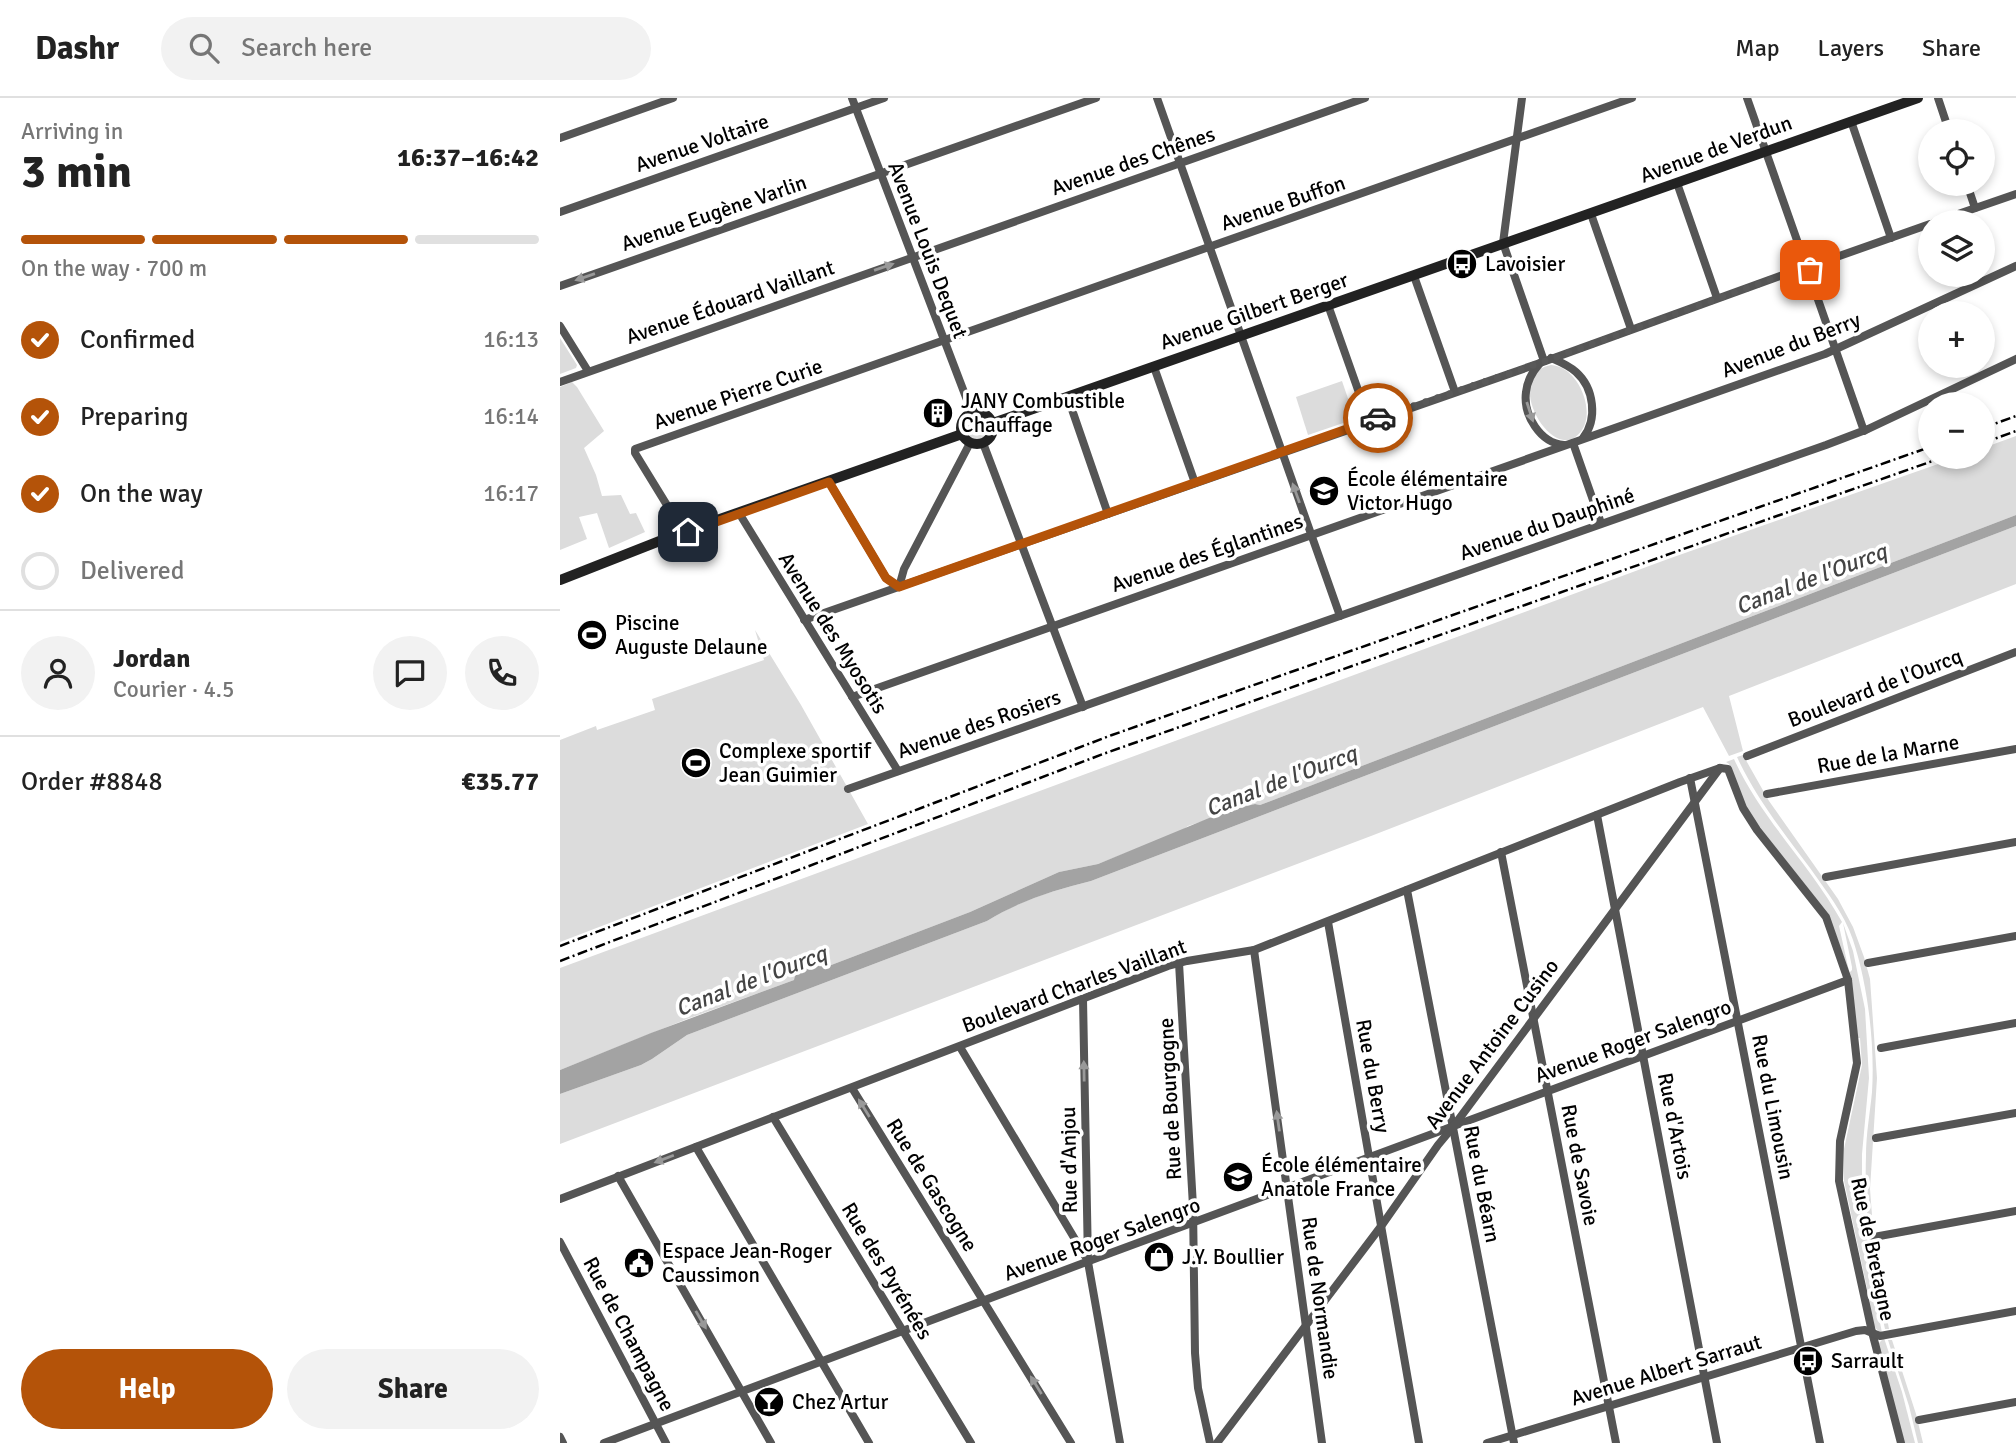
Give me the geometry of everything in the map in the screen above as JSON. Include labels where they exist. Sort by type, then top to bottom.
[{"type":"street","points":[[560,138],[673,98]]},
{"type":"street","name":"Avenue Louis Dequet","points":[[852,98],[972,413]]},
{"type":"street","name":"Avenue Voltaire","points":[[560,212],[884,98]]},
{"type":"street","name":"Avenue Eugène Varlin","points":[[560,286],[1096,98]]},
{"type":"street","points":[[1157,98],[1340,616]]},
{"type":"street","name":"Avenue des Chênes","points":[[912,257],[1365,98]]},
{"type":"street","points":[[1522,98],[1503,243],[1545,360]]},
{"type":"street","name":"Avenue Buffon","points":[[944,340],[1632,98]]},
{"type":"street","points":[[1747,98],[1864,431]]},
{"type":"street","name":"Avenue de Verdun","points":[[1528,235],[1917,98]]},
{"type":"street","points":[[1938,98],[1945,119]]},
{"type":"street","points":[[1851,121],[1891,238]]},
{"type":"street","points":[[1677,183],[1717,298]]},
{"type":"street","points":[[1969,210],[2016,194]]},
{"type":"street","points":[[1971,196],[1975,208]]},
{"type":"street","points":[[1591,214],[1631,329]]},
{"type":"street","points":[[804,620],[1918,228]]},
{"type":"street","name":"Avenue Gilbert Berger","points":[[993,423],[1528,235]]},
{"type":"street","name":"Avenue Édouard Vaillant","points":[[560,382],[912,257]]},
{"type":"street","name":"Avenue du Berry","points":[[1573,443],[1836,349],[2016,266]]},
{"type":"street","points":[[1414,276],[1455,392]]},
{"type":"street","points":[[1328,305],[1369,421]]},
{"type":"street","points":[[560,326],[588,371]]},
{"type":"street","name":"Avenue Pierre Curie","points":[[680,533],[673,515],[635,449],[944,340]]},
{"type":"street","name":"Avenue du Dauphiné","points":[[1083,707],[1864,431],[2016,359]]},
{"type":"street","points":[[1545,360],[1566,364],[1578,374],[1591,398],[1593,412],[1589,429],[1573,443],[1556,445],[1540,433],[1530,419],[1526,392],[1531,374],[1545,360]]},
{"type":"street","points":[[1154,367],[1195,484]]},
{"type":"street","points":[[1068,398],[1108,514]]},
{"type":"street","points":[[899,587],[904,569],[966,438],[963,422],[972,413],[987,415],[993,423],[993,433],[983,443]]},
{"type":"street","points":[[560,580],[680,533],[829,482],[966,438],[983,443]]},
{"type":"street","points":[[983,443],[1083,707]]},
{"type":"street","points":[[1573,443],[1601,523]]},
{"type":"street","name":"Avenue des Églantines","points":[[852,697],[1573,443]]},
{"type":"street","points":[[829,482],[886,578],[899,587]]},
{"type":"street","name":"Avenue des Myosotis","points":[[739,513],[898,771]]},
{"type":"street","name":"Boulevard de l'Ourcq","points":[[1747,756],[2016,652]]},
{"type":"street","name":"Avenue des Rosiers","points":[[848,789],[1083,707]]},
{"type":"street","name":"Rue de la Marne","points":[[1767,794],[2016,749]]},
{"type":"street","name":"Boulevard Charles Vaillant","points":[[560,1199],[1179,963],[1254,950],[1720,768]]},
{"type":"street","name":"Avenue Antoine Cusino","points":[[1217,1443],[1720,768]]},
{"type":"street","name":"Rue de Bretagne","points":[[1720,768],[1728,769],[1743,808],[1757,830],[1826,916],[1848,980],[1857,1063],[1840,1141],[1839,1181],[1872,1332],[1902,1443]]},
{"type":"street","name":"Rue du Limousin","points":[[1690,778],[1820,1443]]},
{"type":"street","name":"Rue d'Artois","points":[[1597,815],[1717,1443]]},
{"type":"street","points":[[1826,877],[2016,842]]},
{"type":"street","name":"Rue de Savoie","points":[[1502,852],[1616,1443]]},
{"type":"street","name":"Rue du Béarn","points":[[1407,890],[1513,1439]]},
{"type":"street","name":"Rue du Berry","points":[[1328,922],[1419,1443]]},
{"type":"street","points":[[1868,963],[2016,936]]},
{"type":"street","name":"Rue de Normandie","points":[[1254,950],[1322,1443]]},
{"type":"street","name":"Rue de Bourgogne","points":[[1179,963],[1194,1223],[1195,1353],[1198,1388],[1210,1443]]},
{"type":"street","name":"Avenue Roger Salengro","points":[[604,1443],[1848,980]]},
{"type":"street","name":"Rue d'Anjou","points":[[1083,999],[1088,1262],[1120,1443]]},
{"type":"street","points":[[1881,1048],[2016,1023]]},
{"type":"street","points":[[960,1047],[1088,1262]]},
{"type":"street","name":"Rue de Gascogne","points":[[852,1088],[1071,1443]]},
{"type":"street","points":[[1876,1138],[2016,1113]]},
{"type":"street","name":"Rue des Pyrénées","points":[[773,1117],[971,1443]]},
{"type":"street","points":[[696,1147],[869,1443]]},
{"type":"street","points":[[618,1177],[771,1443]]},
{"type":"street","points":[[1874,1237],[2016,1211]]},
{"type":"street","name":"Rue de Champagne","points":[[560,1242],[666,1443]]},
{"type":"street","name":"Avenue Albert Sarraut","points":[[1487,1443],[1513,1439],[1609,1406],[1856,1331],[1872,1332],[1880,1336],[2016,1311]]},
{"type":"street","points":[[1919,1420],[2016,1402]]},
{"type":"street","points":[[560,1437],[563,1443]]},
{"type":"shaded area","points":[[560,338],[577,365],[576,368],[560,374]]},
{"type":"shaded area","points":[[1551,365],[1560,367],[1576,380],[1585,400],[1586,421],[1582,430],[1571,439],[1558,439],[1547,430],[1537,417],[1531,401],[1530,385],[1536,372]]},
{"type":"shaded area","points":[[1342,381],[1355,419],[1308,435],[1296,397]]},
{"type":"shaded area","points":[[572,382],[604,431],[584,448],[602,496],[621,495],[630,514],[636,513],[645,532],[609,548],[597,513],[579,517],[587,539],[560,550],[560,387]]},
{"type":"shaded area","points":[[977,416],[986,420],[990,429],[986,438],[977,442],[968,438],[964,429],[968,420]]},
{"type":"shaded area","points":[[2016,436],[2016,515],[1260,805],[1255,804],[1188,826],[1098,864],[1059,872],[970,912],[826,967],[795,973],[794,980],[560,1070],[560,968],[1668,559],[1924,469],[1995,469],[1995,444]]},
{"type":"shaded area","points":[[2016,515],[2016,526],[1091,881],[1024,902],[987,921],[687,1035],[641,1065],[560,1094],[560,1070],[794,980],[796,969],[802,964],[826,967],[970,912],[1059,872],[1098,864],[1226,811],[1260,805]]},
{"type":"shaded area","points":[[2016,526],[2016,584],[1729,696],[1743,751],[1729,756],[1703,707],[560,1144],[560,1094],[641,1065],[687,1035],[987,921],[1037,897],[1091,881]]},
{"type":"shaded area","points":[[755,630],[868,824],[560,942],[560,740],[596,726],[597,730],[655,710],[652,699],[764,660]]},
{"type":"shaded area","points":[[1743,755],[1769,801],[1838,899],[1853,927],[1870,979],[1877,1078],[1870,1189],[1875,1254],[1889,1329],[1885,1329],[1880,1308],[1868,1221],[1866,1148],[1872,1092],[1872,1055],[1869,1015],[1858,958],[1840,911],[1753,787],[1737,757]]},
{"type":"shaded area","points":[[1734,759],[1758,802],[1842,922],[1839,926],[1849,971],[1828,913],[1746,807],[1726,762]]},
{"type":"shaded area","points":[[1843,923],[1853,951],[1865,1009],[1869,1078],[1862,1154],[1862,1189],[1871,1275],[1882,1333],[1875,1328],[1870,1316],[1870,1302],[1844,1181],[1844,1149],[1862,1065],[1849,973],[1852,967]]},
{"type":"shaded area","points":[[1884,1338],[1915,1443],[1904,1443],[1878,1344]]},
{"type":"shaded area","points":[[1888,1340],[1892,1340],[1923,1443],[1918,1443]]},
{"type":"railway","points":[[1995,424],[2016,416]]},
{"type":"railway","points":[[1995,439],[2016,431]]},
{"type":"railway","points":[[560,946],[1112,735],[1918,451]]},
{"type":"railway","points":[[560,961],[1103,754],[1918,466]]},
{"type":"way so far","points":[[1378,418],[1540,363],[1802,268],[1806,272],[1810,270]]},
{"type":"place","name":"Lavoisier","points":[[1462,264]]},
{"type":"place","name":"JANY Combustible Chauffage","points":[[938,413]]},
{"type":"place","name":"École élémentaire Victor Hugo","points":[[1324,491]]},
{"type":"place","name":"Piscine Auguste Delaune","points":[[592,635]]},
{"type":"place","name":"Complexe sportif Jean Guimier","points":[[696,763]]},
{"type":"place","name":"École élémentaire Anatole France","points":[[1238,1177]]},
{"type":"place","name":"J.Y. Boullier","points":[[1159,1257]]},
{"type":"place","name":"Espace Jean-Roger Caussimon","points":[[639,1263]]},
{"type":"place","name":"Sarrault","points":[[1808,1361]]},
{"type":"place","name":"Chez Artur","points":[[769,1402]]},
{"type":"route","points":[[688,532],[829,482],[886,578],[899,587],[1378,418]]},
{"type":"water label","name":"Canal de l'Ourcq","points":[[1811,579]]},
{"type":"water label","name":"Canal de l'Ourcq","points":[[1281,781]]},
{"type":"water label","name":"Canal de l'Ourcq","points":[[751,981]]}]
